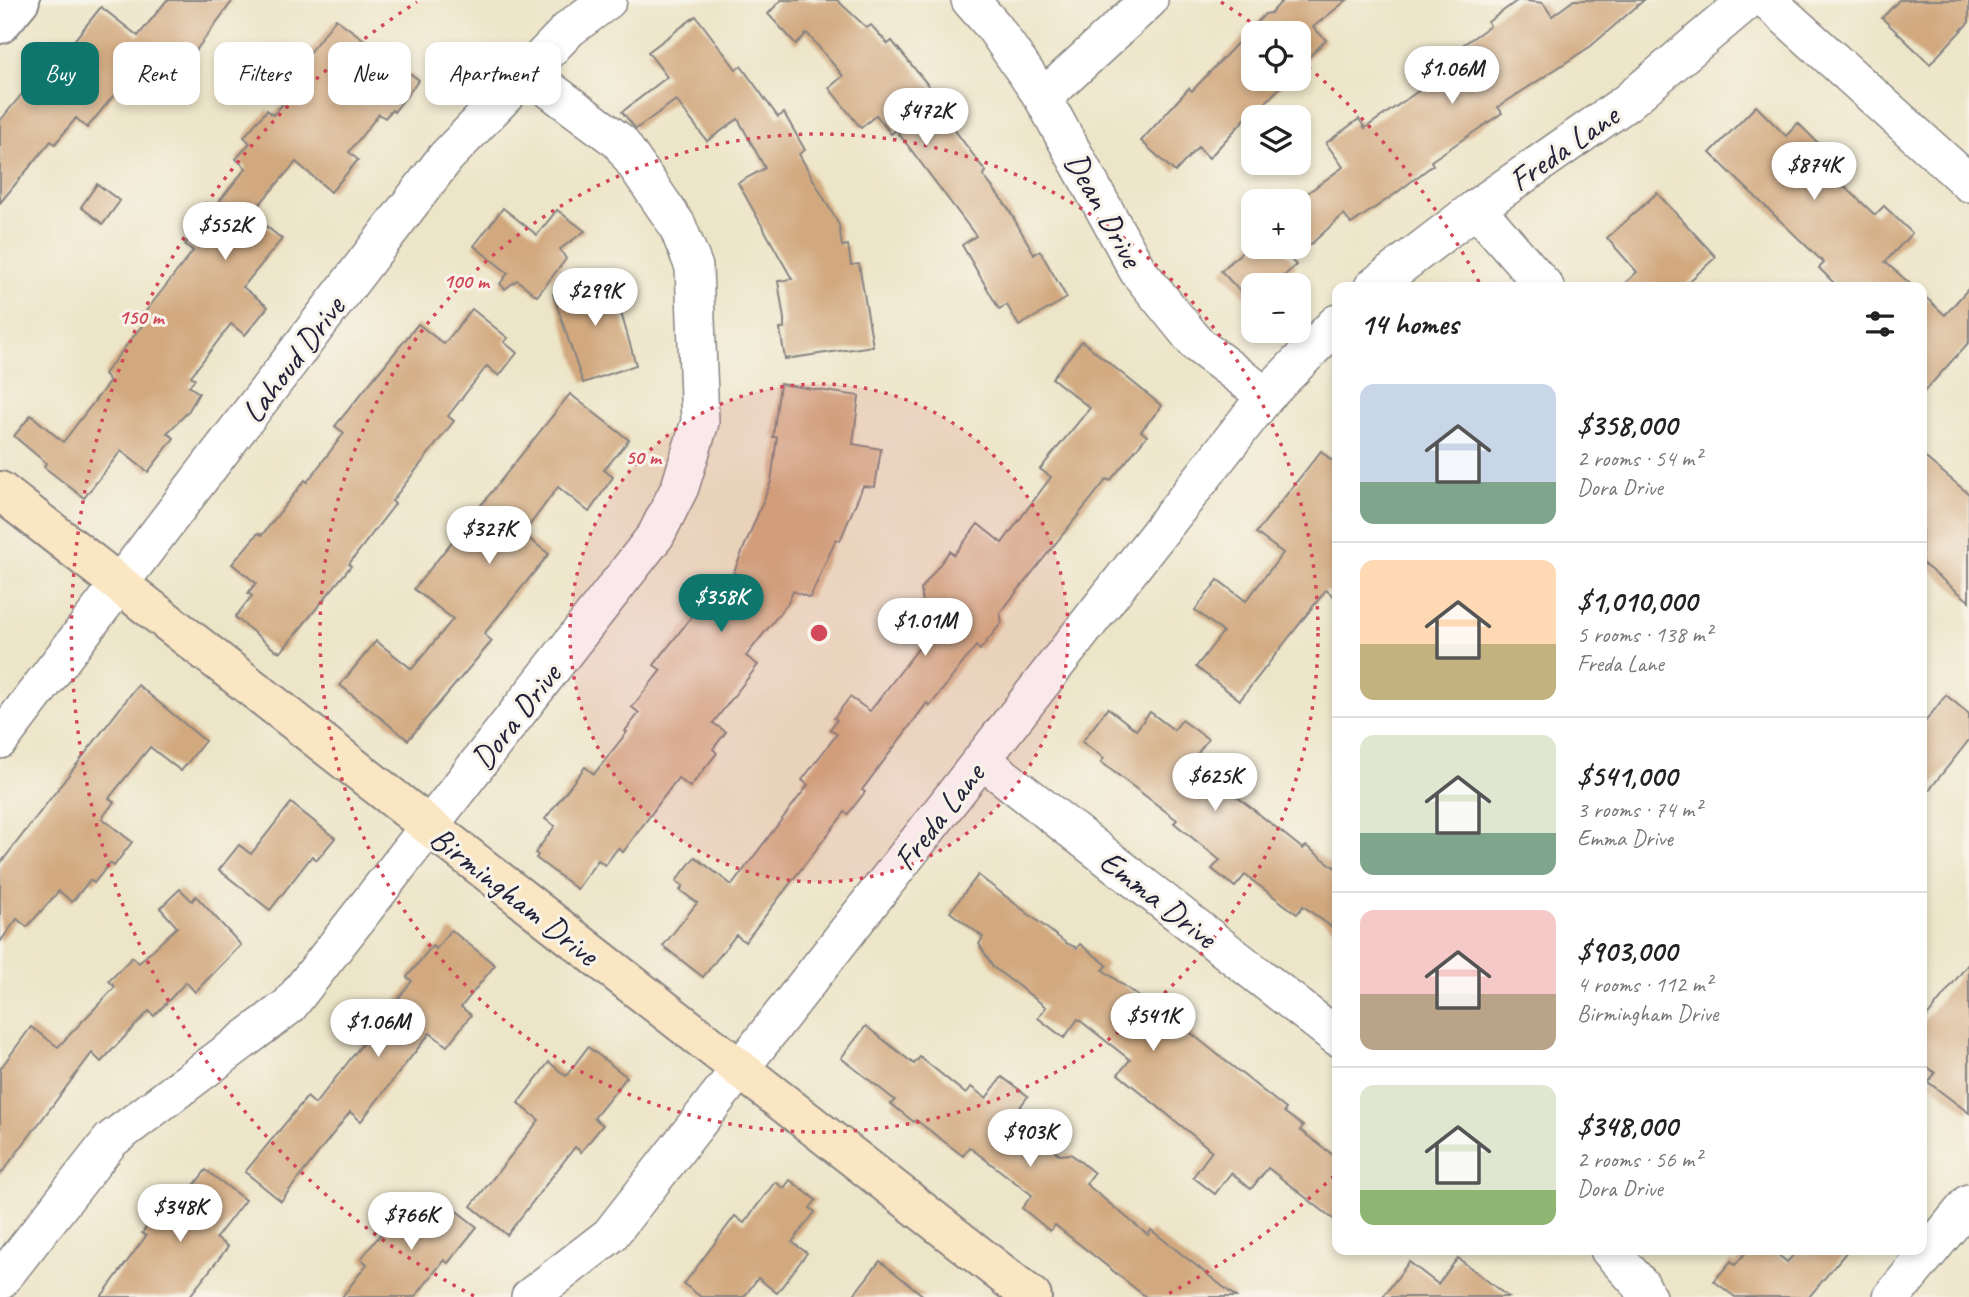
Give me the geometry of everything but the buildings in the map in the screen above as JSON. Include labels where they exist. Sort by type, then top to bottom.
[{"type":"main road","name":"Birmingham Drive","points":[[0,491],[428,828],[740,1069],[1024,1295]]},
{"type":"street","points":[[0,24],[20,0]]},
{"type":"street","name":"Lahoud Drive","points":[[556,42],[608,0]]},
{"type":"street","name":"Dean Drive","points":[[970,0],[995,27],[1043,98],[1138,271],[1198,345],[1266,396]]},
{"type":"street","points":[[1043,98],[1149,0]]},
{"type":"street","name":"Freda Lane","points":[[1380,282],[1476,208],[1626,103],[1748,0]]},
{"type":"street","points":[[1767,0],[1969,183]]},
{"type":"street","name":"Dora Drive","points":[[0,1281],[111,1140],[289,1006],[656,535],[680,487],[700,422],[694,267],[677,225],[620,142],[561,98]]},
{"type":"street","name":"Lahoud Drive","points":[[0,740],[446,157],[495,105]]},
{"type":"street","points":[[1476,208],[1541,282]]},
{"type":"street","name":"Freda Lane","points":[[530,1297],[610,1235],[1266,396],[1332,328]]},
{"type":"street","name":"Emma Drive","points":[[982,760],[1332,1033]]},
{"type":"street","points":[[1927,1254],[1969,1203]]},
{"type":"street","points":[[1614,1255],[1633,1276],[1647,1297]]},
{"type":"street","points":[[1892,1297],[1926,1255]]}]
